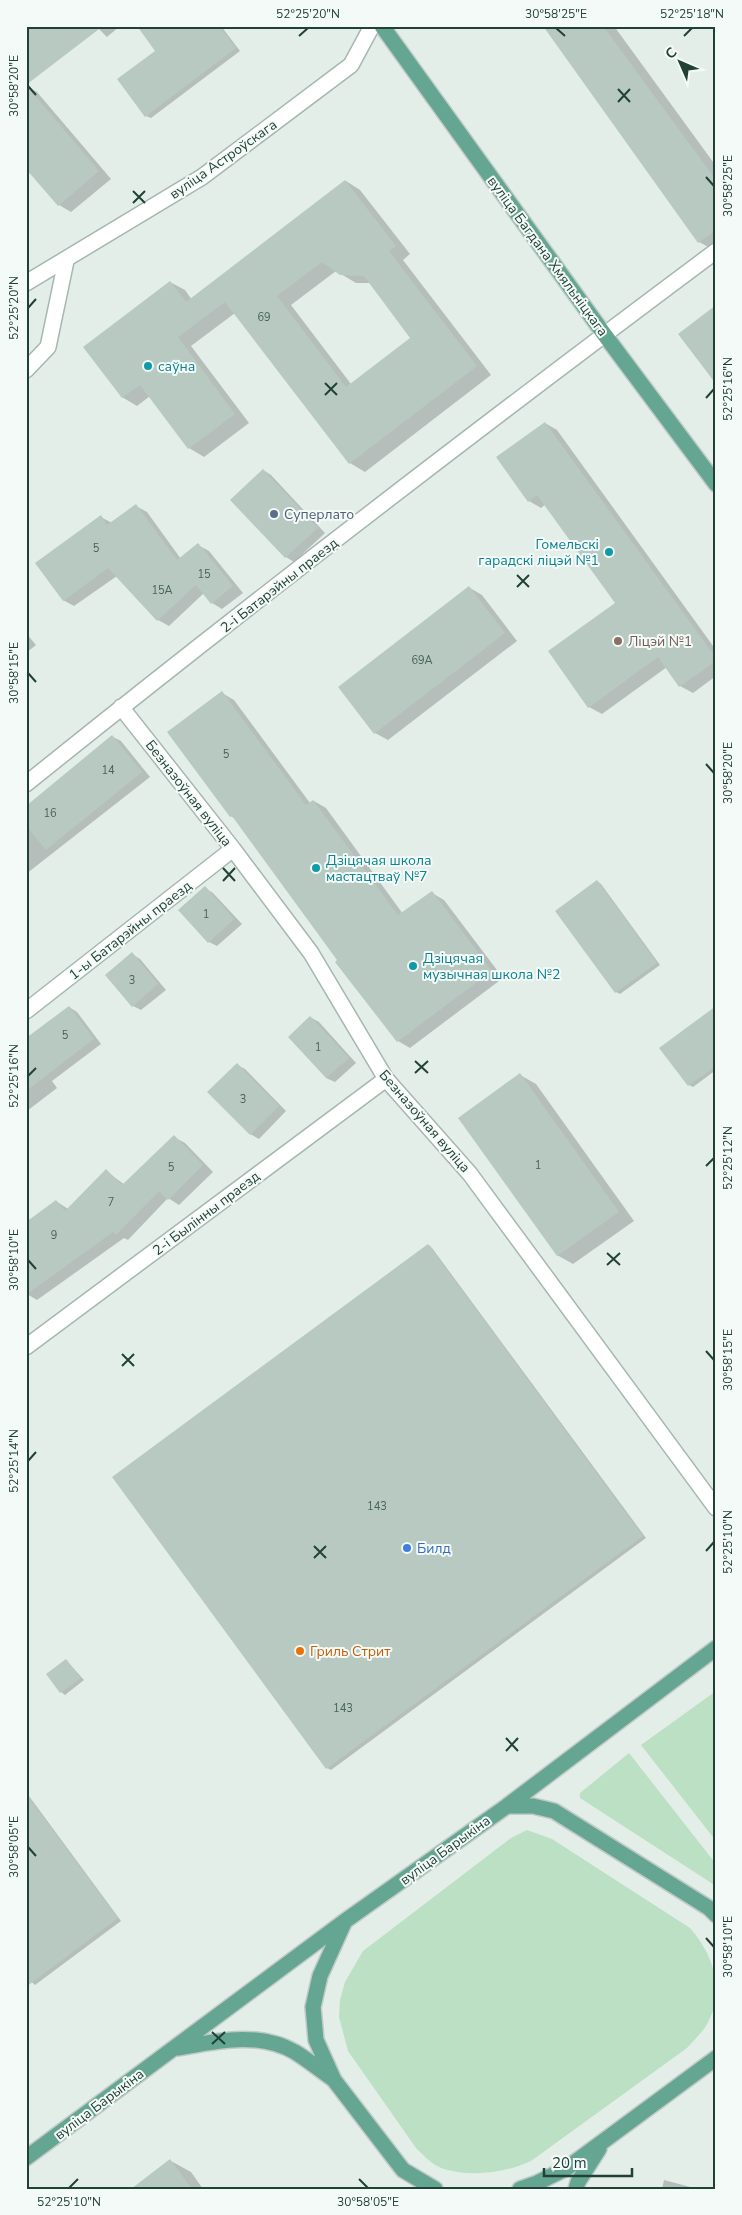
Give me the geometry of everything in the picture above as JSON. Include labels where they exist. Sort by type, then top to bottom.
[{"type":"main road","name":"вуліца Багдана Хмяльніцкага","points":[[382,26],[604,334],[716,484]]},
{"type":"main road","name":"вуліца Барыкіна","points":[[26,2158],[345,1921],[506,1806],[716,1648]]},
{"type":"main road","points":[[506,1806],[533,1806],[554,1811],[708,1908],[716,1915]]},
{"type":"main road","points":[[345,1921],[320,1976],[313,2007],[316,2040],[334,2080],[403,2170],[414,2189]]},
{"type":"main road","name":"вуліца Барыкіна","points":[[173,2049],[232,2038],[261,2040],[294,2051],[334,2080]]},
{"type":"main road","points":[[520,2189],[537,2184],[567,2168],[716,2058]]},
{"type":"main road","points":[[576,2189],[578,2182],[602,2144]]},
{"type":"main road","points":[[403,2170],[435,2189]]},
{"type":"street","name":"вуліца Астроўскага","points":[[26,284],[202,177],[351,65],[372,26]]},
{"type":"street","name":"2-і Батарэйны праезд","points":[[26,784],[122,707],[604,334],[716,251]]},
{"type":"street","points":[[26,370],[48,347],[66,261]]},
{"type":"street","name":"Безназоўная вуліца","points":[[122,707],[233,849],[311,953],[386,1079],[470,1174],[716,1508]]},
{"type":"street","name":"1-ы Батарэйны праезд","points":[[26,1011],[233,849]]},
{"type":"street","name":"2-і Былінны праезд","points":[[26,1347],[386,1079]]},
{"type":"green space","points":[[716,1691],[716,1841],[641,1745]]},
{"type":"green space","points":[[629,1753],[716,1864],[716,1886],[580,1798],[580,1793]]},
{"type":"green space","points":[[527,1830],[552,1839],[690,1928],[705,1949],[710,1961],[714,1973],[716,1999],[707,2024],[687,2048],[531,2161],[499,2171],[465,2173],[444,2169],[429,2160],[416,2148],[348,2051],[339,2017],[340,2000],[345,1982],[363,1951],[511,1838]]},
{"type":"building","points":[[26,26],[103,26],[26,85]]},
{"type":"building","points":[[137,26],[219,26],[236,48],[145,117],[117,79],[155,51]]},
{"type":"building","points":[[543,26],[603,26],[716,180],[716,230],[698,243]]},
{"type":"building","points":[[26,85],[99,171],[58,206],[26,169]]},
{"type":"building","points":[[345,180],[396,246],[389,251],[477,366],[349,464],[225,302],[178,337],[235,414],[188,449],[140,385],[122,398],[83,347],[170,281],[186,302]],"holes":[[[322,262],[340,275],[364,276],[410,338],[346,387],[277,296]]]},
{"type":"building","points":[[716,305],[716,384],[678,334]]},
{"type":"building","name":"Гомельскі гарадскі ліцэй №1","points":[[545,422],[716,658],[716,661],[679,687],[658,657],[588,708],[548,651],[615,603],[537,495],[528,502],[496,457]]},
{"type":"building","name":"Суперлато","points":[[263,469],[318,528],[285,558],[230,500]]},
{"type":"building","points":[[136,504],[177,560],[198,543],[233,586],[211,604],[196,585],[157,621],[108,568],[63,601],[35,563],[101,515],[107,525]]},
{"type":"building","points":[[469,586],[505,633],[374,734],[338,687]]},
{"type":"building","points":[[222,691],[306,805],[313,800],[398,915],[432,891],[492,971],[397,1042],[335,962],[337,960],[232,816],[230,817],[167,732]]},
{"type":"building","points":[[112,735],[142,772],[46,850],[26,826],[26,806]]},
{"type":"building","points":[[597,880],[657,963],[615,993],[555,911]]},
{"type":"building","points":[[205,886],[234,919],[208,943],[178,910]]},
{"type":"building","points":[[132,952],[158,984],[132,1007],[105,975]]},
{"type":"building","points":[[69,1006],[94,1039],[26,1091],[26,1038]]},
{"type":"building","points":[[716,1006],[716,1066],[688,1086],[659,1048]]},
{"type":"building","points":[[310,1016],[349,1058],[326,1078],[288,1037]]},
{"type":"building","points":[[237,1063],[279,1106],[250,1135],[207,1092]]},
{"type":"building","points":[[520,1073],[619,1212],[557,1256],[458,1118]]},
{"type":"building","points":[[174,1135],[203,1165],[168,1200],[159,1191],[116,1235],[113,1232],[26,1295],[26,1222],[56,1200],[65,1211],[106,1169],[122,1185]]},
{"type":"building","points":[[428,1244],[643,1536],[326,1769],[112,1477]]},
{"type":"building","points":[[66,1659],[81,1678],[60,1693],[46,1674]]},
{"type":"building","points":[[26,1794],[118,1918],[26,1987]]},
{"type":"building","points":[[170,2159],[192,2189],[131,2189]]},
{"type":"place","name":"саўна","points":[[148,366]]},
{"type":"place","name":"Суперлато","points":[[274,514]]},
{"type":"place","name":"Гомельскі гарадскі ліцэй №1","points":[[609,552]]},
{"type":"place","name":"Ліцэй №1","points":[[618,641]]},
{"type":"place","name":"Дзіцячая школа мастацтваў №7","points":[[316,868]]},
{"type":"place","name":"Дзіцячая музычная школа №2","points":[[413,966]]},
{"type":"place","name":"Билд","points":[[407,1548]]},
{"type":"place","name":"Гриль Стрит","points":[[300,1651]]}]
